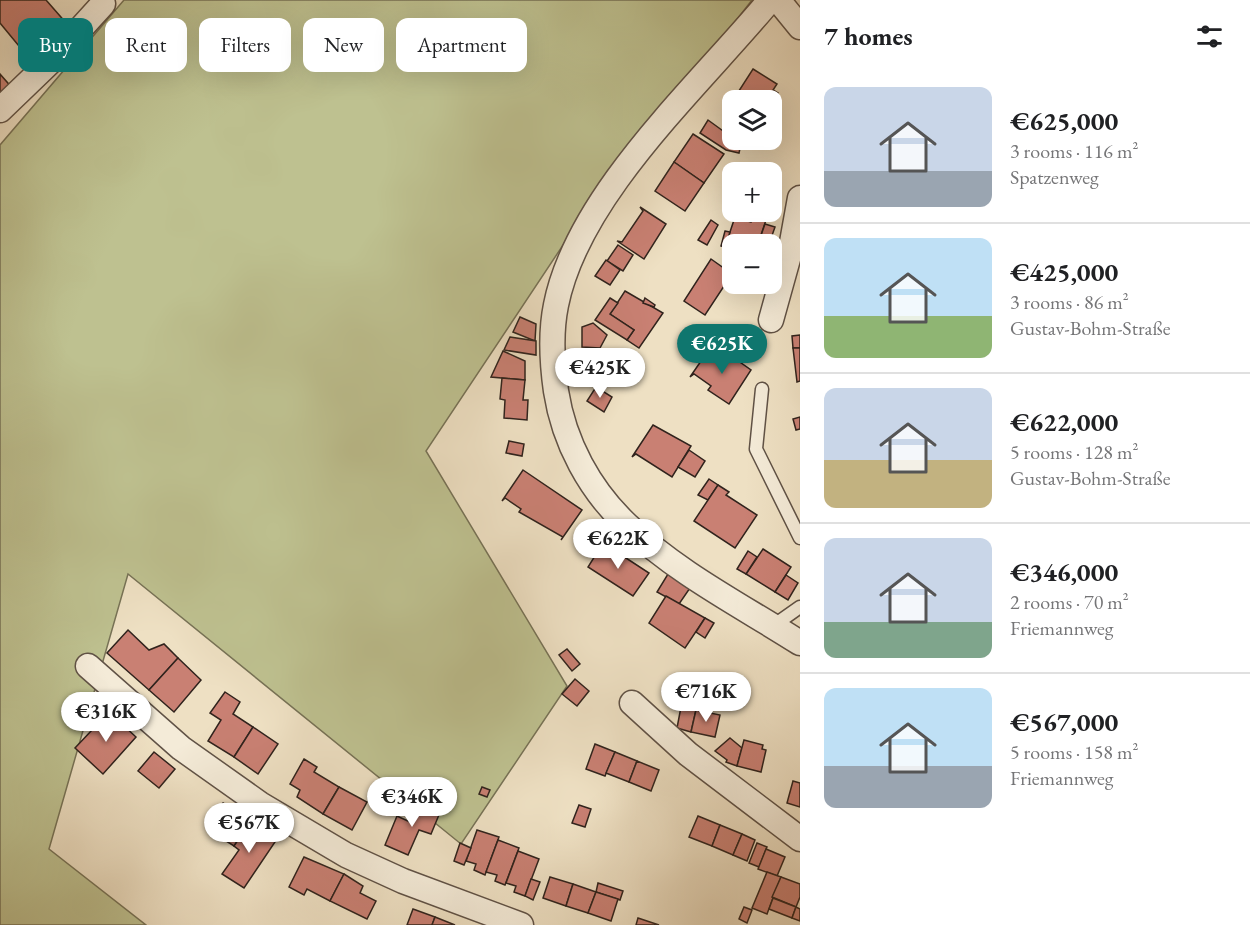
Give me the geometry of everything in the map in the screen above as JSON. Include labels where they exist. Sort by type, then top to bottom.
[{"type":"street","points":[[770,0],[670,114],[599,206],[578,241],[561,284],[555,306],[552,352],[558,406],[565,429],[588,477],[604,502],[653,548],[800,643]]},
{"type":"street","points":[[778,0],[800,27]]},
{"type":"street","points":[[0,110],[52,60],[103,4]]},
{"type":"street","points":[[771,320],[791,248],[800,198]]},
{"type":"street","points":[[88,666],[181,748],[260,804],[346,855],[521,925]]},
{"type":"street","points":[[632,703],[688,754],[800,839]]},
{"type":"lane","points":[[762,388],[756,449],[800,538]]},
{"type":"lane","points":[[773,626],[800,607]]},
{"type":"green space","points":[[124,0],[752,0],[731,27],[722,58],[615,167],[426,451],[567,686],[461,844],[128,574],[49,849],[146,925],[0,925],[0,145],[62,72],[93,72],[93,36],[105,22],[105,72],[187,72],[187,18],[109,18]]},
{"type":"building","points":[[0,0],[46,0],[62,18],[18,18],[18,45],[0,23]]},
{"type":"building","points":[[753,69],[777,84],[773,90],[740,90]]},
{"type":"building","points":[[0,74],[14,90],[0,103]]},
{"type":"building","points":[[708,120],[722,130],[722,147],[700,133]]},
{"type":"building","points":[[693,134],[724,154],[704,183],[674,162]]},
{"type":"building","points":[[674,162],[704,183],[685,211],[655,191]]},
{"type":"building","points":[[640,207],[666,224],[644,259],[617,241],[622,242],[643,211]]},
{"type":"building","points":[[711,220],[718,225],[707,245],[698,240]]},
{"type":"building","points":[[733,222],[765,222],[761,234],[729,234]]},
{"type":"building","points":[[765,224],[775,227],[773,234],[762,234]]},
{"type":"building","points":[[618,245],[633,255],[623,271],[607,261]]},
{"type":"building","points":[[711,259],[722,267],[722,289],[705,315],[684,301]]},
{"type":"building","points":[[606,260],[620,270],[610,285],[595,276]]},
{"type":"building","points":[[625,291],[663,313],[639,348],[627,340],[634,330],[610,314]]},
{"type":"building","points":[[610,298],[618,303],[610,314],[634,330],[627,340],[595,320]]},
{"type":"building","points":[[645,298],[655,305],[654,307],[643,303]]},
{"type":"building","points":[[520,317],[536,324],[535,341],[513,332]]},
{"type":"building","points":[[593,323],[607,335],[600,348],[582,347],[582,327]]},
{"type":"building","points":[[800,335],[800,348],[793,348],[792,336]]},
{"type":"building","points":[[510,337],[536,341],[536,355],[504,350]]},
{"type":"building","points":[[701,342],[710,348],[700,363],[691,357]]},
{"type":"building","points":[[710,348],[724,358],[727,353],[751,370],[729,404],[708,390],[711,386],[694,374],[690,377]]},
{"type":"building","points":[[793,348],[800,348],[800,381],[797,382]]},
{"type":"building","points":[[503,351],[525,361],[525,380],[491,377]]},
{"type":"building","points":[[502,378],[525,380],[523,400],[528,400],[527,420],[504,418],[505,400],[500,399]]},
{"type":"building","points":[[596,387],[612,397],[604,412],[587,401]]},
{"type":"building","points":[[800,417],[800,429],[796,430],[793,419]]},
{"type":"building","points":[[653,425],[691,446],[672,477],[636,454],[632,457]]},
{"type":"building","points":[[509,441],[524,444],[522,456],[506,453]]},
{"type":"building","points":[[689,450],[705,461],[695,477],[678,467]]},
{"type":"building","points":[[523,470],[582,510],[561,540],[563,537],[519,512],[521,509],[505,498],[502,501]]},
{"type":"building","points":[[709,479],[718,485],[708,500],[698,495]]},
{"type":"building","points":[[718,485],[729,492],[726,495],[757,515],[735,548],[694,521]]},
{"type":"building","points":[[603,543],[649,573],[633,596],[588,567]]},
{"type":"building","points":[[763,549],[791,567],[775,592],[746,574]]},
{"type":"building","points":[[748,551],[757,557],[746,574],[737,569]]},
{"type":"building","points":[[668,574],[690,588],[679,604],[657,592]]},
{"type":"building","points":[[786,575],[798,583],[788,600],[775,592]]},
{"type":"building","points":[[666,596],[705,618],[685,648],[649,623]]},
{"type":"building","points":[[705,618],[714,623],[705,638],[696,632]]},
{"type":"building","points":[[128,630],[149,650],[164,644],[178,658],[149,690],[107,653]]},
{"type":"building","points":[[567,649],[580,664],[572,671],[559,655]]},
{"type":"building","points":[[178,658],[201,680],[174,712],[149,690]]},
{"type":"building","points":[[575,679],[589,691],[577,706],[562,694]]},
{"type":"building","points":[[225,692],[240,702],[233,714],[253,727],[234,757],[208,741],[221,720],[210,713]]},
{"type":"building","points":[[681,707],[696,710],[691,732],[677,728]]},
{"type":"building","points":[[696,710],[720,715],[715,737],[691,732]]},
{"type":"building","points":[[109,712],[136,737],[103,774],[75,748]]},
{"type":"building","points":[[253,727],[278,744],[258,774],[234,757]]},
{"type":"building","points":[[730,738],[742,748],[737,766],[726,762],[727,760],[715,751]]},
{"type":"building","points":[[744,740],[763,745],[762,749],[766,750],[761,772],[737,766]]},
{"type":"building","points":[[595,744],[615,752],[605,776],[586,769]]},
{"type":"building","points":[[154,752],[175,769],[159,788],[138,771]]},
{"type":"building","points":[[615,752],[637,761],[629,782],[606,773]]},
{"type":"building","points":[[304,759],[317,767],[314,772],[339,787],[323,814],[297,797],[300,790],[290,784]]},
{"type":"building","points":[[637,761],[659,770],[651,791],[629,782]]},
{"type":"building","points":[[793,781],[800,783],[800,807],[787,803]]},
{"type":"building","points":[[339,787],[367,802],[352,830],[323,814]]},
{"type":"building","points":[[482,787],[490,790],[487,797],[479,794]]},
{"type":"building","points":[[409,790],[421,796],[417,806],[404,800]]},
{"type":"building","points":[[419,801],[441,810],[431,834],[419,830],[408,855],[385,845],[397,816],[410,822]]},
{"type":"building","points":[[223,803],[251,821],[234,846],[207,829]]},
{"type":"building","points":[[579,805],[591,809],[585,827],[572,823]]},
{"type":"building","points":[[698,816],[720,825],[712,846],[689,837]]},
{"type":"building","points":[[251,821],[277,839],[244,888],[222,874],[239,850],[234,846]]},
{"type":"building","points":[[720,825],[742,834],[733,855],[712,846]]},
{"type":"building","points":[[477,830],[499,837],[485,875],[474,870],[476,864],[466,861]]},
{"type":"building","points":[[742,834],[755,840],[747,861],[733,855]]},
{"type":"building","points":[[498,840],[519,848],[505,885],[495,881],[497,875],[486,872]]},
{"type":"building","points":[[460,843],[471,848],[464,865],[454,861]]},
{"type":"building","points":[[757,843],[767,847],[759,867],[749,863]]},
{"type":"building","points":[[766,849],[785,857],[777,876],[758,869]]},
{"type":"building","points":[[518,851],[539,859],[525,896],[514,892],[516,886],[506,883]]},
{"type":"building","points":[[304,857],[344,874],[330,901],[307,889],[304,895],[289,887]]},
{"type":"building","points":[[767,872],[781,877],[767,914],[752,908]]},
{"type":"building","points":[[344,874],[363,886],[360,893],[376,901],[367,919],[330,901]]},
{"type":"building","points":[[550,877],[573,884],[566,906],[543,898]]},
{"type":"building","points":[[781,877],[800,884],[800,897],[796,907],[772,897]]},
{"type":"building","points":[[531,879],[540,882],[533,900],[525,896]]},
{"type":"building","points":[[598,883],[623,891],[620,900],[596,892]]},
{"type":"building","points":[[573,884],[596,892],[588,913],[566,906]]},
{"type":"building","points":[[596,892],[618,899],[611,921],[588,913]]},
{"type":"building","points":[[773,898],[796,907],[792,918],[769,909]]},
{"type":"building","points":[[744,907],[752,910],[747,923],[739,919]]},
{"type":"building","points":[[796,907],[800,909],[800,921],[792,918]]},
{"type":"building","points":[[413,909],[435,917],[432,925],[407,925]]},
{"type":"building","points":[[435,917],[455,925],[432,925]]},
{"type":"building","points":[[638,918],[659,925],[636,925]]}]
